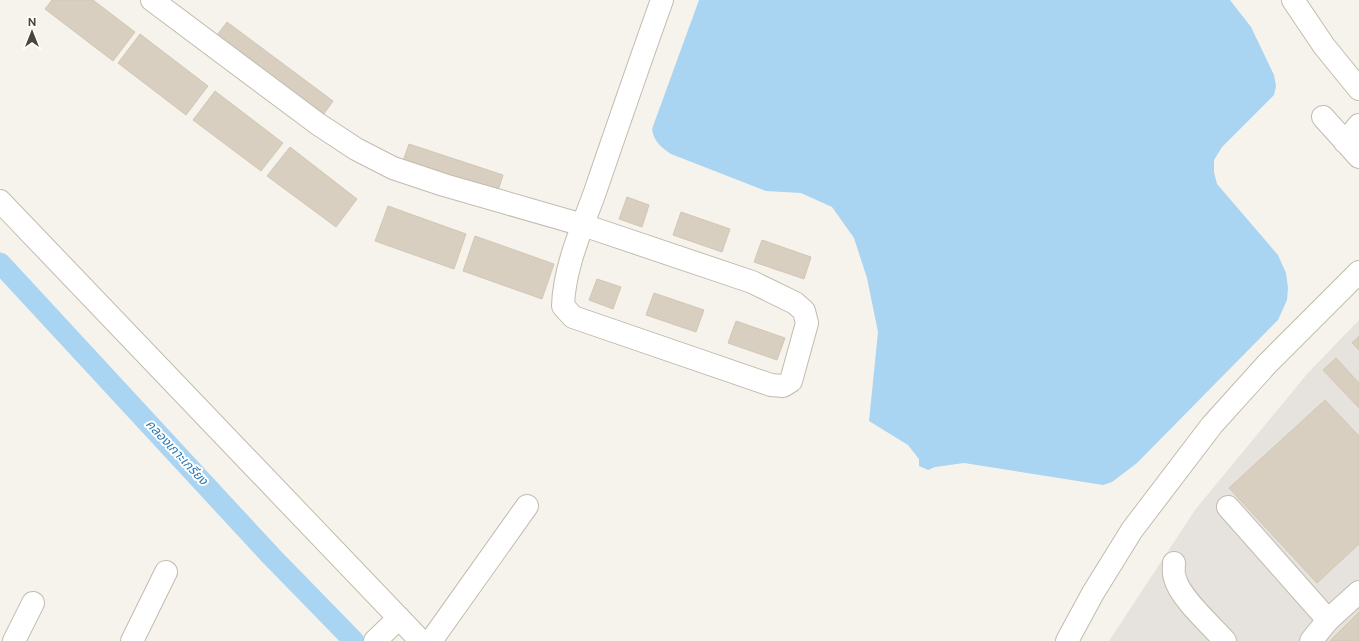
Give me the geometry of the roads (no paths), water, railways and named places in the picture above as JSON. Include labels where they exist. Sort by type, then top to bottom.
[{"type":"street","points":[[152,0],[318,124],[356,149],[393,168],[444,185],[584,225],[752,282],[795,303],[804,311],[808,323],[791,381],[783,386],[771,384],[572,317],[563,306],[563,291],[571,263],[584,225],[662,0]]},
{"type":"street","points":[[1293,0],[1324,46],[1359,89]]},
{"type":"street","points":[[1323,117],[1352,150]]},
{"type":"street","points":[[1352,150],[1359,125]]},
{"type":"street","points":[[0,201],[421,641]]},
{"type":"street","points":[[1067,641],[1093,592],[1132,530],[1212,425],[1267,364],[1359,272]]},
{"type":"street","points":[[431,641],[528,506]]},
{"type":"street","points":[[1228,507],[1328,620]]},
{"type":"street","points":[[1174,563],[1174,578],[1178,587],[1225,641]]},
{"type":"street","points":[[132,641],[166,572]]},
{"type":"street","points":[[1312,641],[1328,620],[1359,592]]},
{"type":"street","points":[[14,641],[33,603]]},
{"type":"street","points":[[379,637],[399,618]]},
{"type":"water","points":[[699,0],[1230,0],[1251,27],[1274,75],[1276,86],[1274,95],[1222,147],[1214,160],[1214,172],[1217,184],[1278,255],[1286,273],[1288,288],[1287,300],[1278,320],[1137,463],[1112,482],[1103,485],[964,463],[935,467],[928,470],[919,466],[919,459],[908,445],[869,421],[878,332],[867,278],[854,238],[832,207],[801,193],[766,191],[671,154],[656,141],[654,137],[652,129]]},
{"type":"waterway","name":"คลองเกาะเกรียง","points":[[0,263],[271,556],[354,641]]}]
